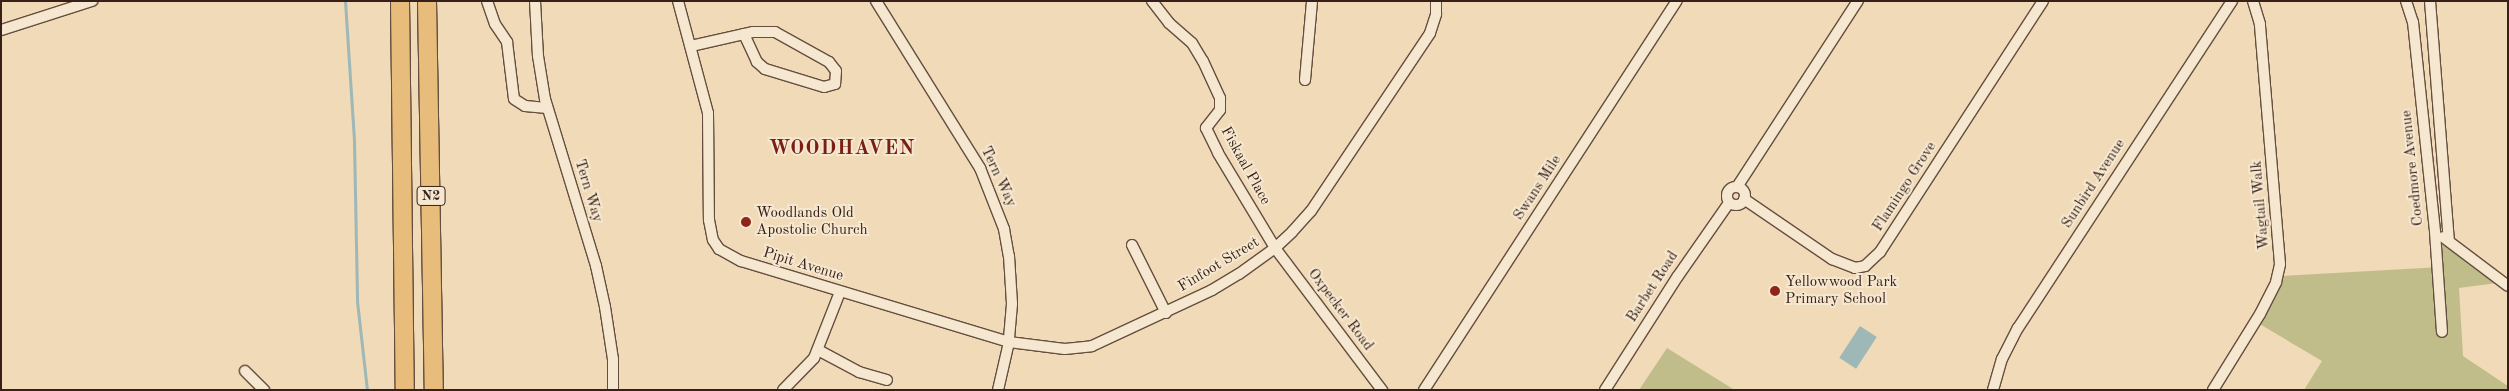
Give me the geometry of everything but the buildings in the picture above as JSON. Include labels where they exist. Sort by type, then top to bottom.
[{"type":"highway","name":"N2","points":[[400,1],[405,390]]},
{"type":"highway","name":"N2","points":[[427,1],[434,390]]},
{"type":"street","points":[[1,30],[92,1]]},
{"type":"street","points":[[487,1],[495,24],[507,42],[514,99],[525,106],[547,108]]},
{"type":"street","name":"Tern Way","points":[[535,1],[538,56],[547,108],[596,266],[605,306],[613,359],[613,390]]},
{"type":"street","name":"Pipit Avenue","points":[[678,1],[708,113],[709,220],[715,245],[724,253],[740,261],[1009,342]]},
{"type":"street","name":"Tern Way","points":[[876,1],[980,168],[997,207],[1004,229],[1012,280],[1012,304],[1009,342],[998,390]]},
{"type":"street","name":"Fiskaal Place","points":[[1152,1],[1169,23],[1192,43],[1203,61],[1220,104],[1217,115],[1208,124],[1207,131],[1275,248]]},
{"type":"street","points":[[1305,80],[1312,1]]},
{"type":"street","name":"Finfoot Street","points":[[1009,342],[1065,349],[1080,349],[1092,346],[1166,313],[1225,282],[1275,248],[1310,211],[1430,33],[1436,14],[1436,1]]},
{"type":"street","name":"Swans Mile","points":[[1424,390],[1676,1]]},
{"type":"street","points":[[1737,187],[1858,1]]},
{"type":"street","name":"Flamingo Grove","points":[[1744,199],[1832,260],[1855,268],[1865,266],[1880,252],[2043,1]]},
{"type":"street","name":"Sunbird Avenue","points":[[1993,390],[2002,359],[2014,334],[2232,1]]},
{"type":"street","name":"Wagtail Walk","points":[[2213,390],[2265,305],[2276,282],[2280,264],[2260,24],[2253,1]]},
{"type":"street","name":"Coedmore Avenue","points":[[2406,1],[2413,22],[2435,232],[2442,332]]},
{"type":"street","name":"Coedmore Avenue","points":[[2430,1],[2449,240]]},
{"type":"street","points":[[691,46],[744,34],[767,31],[783,35],[801,48],[829,62],[836,71],[837,80],[830,87],[824,87],[765,69],[757,62],[744,34]]},
{"type":"street","points":[[1737,187],[1743,190],[1744,199],[1737,205],[1729,203],[1727,192],[1731,188],[1737,187]]},
{"type":"street","name":"Barbet Road","points":[[1605,390],[1678,276],[1729,203]]},
{"type":"street","points":[[2435,232],[2449,240],[2508,286]]},
{"type":"street","points":[[1132,245],[1166,313]]},
{"type":"street","name":"Oxpecker Road","points":[[1275,248],[1382,390]]},
{"type":"street","points":[[783,390],[809,364],[818,350],[840,292]]},
{"type":"street","points":[[818,350],[859,372],[887,380]]},
{"type":"street","points":[[245,371],[264,390]]},
{"type":"shaded area","points":[[2442,244],[2446,244],[2497,283],[2459,288],[2463,356],[2508,386],[2508,390],[2304,390],[2322,361],[2258,323],[2282,276],[2441,267],[2440,248]]},
{"type":"shaded area","points":[[1667,348],[1733,389],[1639,390]]},
{"type":"water","points":[[1860,326],[1877,337],[1856,369],[1839,358]]},
{"type":"waterway","points":[[345,1],[354,141],[357,301],[367,390]]},
{"type":"place","name":"Woodlands Old Apostolic Church","points":[[746,222]]},
{"type":"place","name":"Yellowwood Park Primary School","points":[[1775,291]]},
{"type":"district","name":"WOODHAVEN","points":[[842,149]]}]
